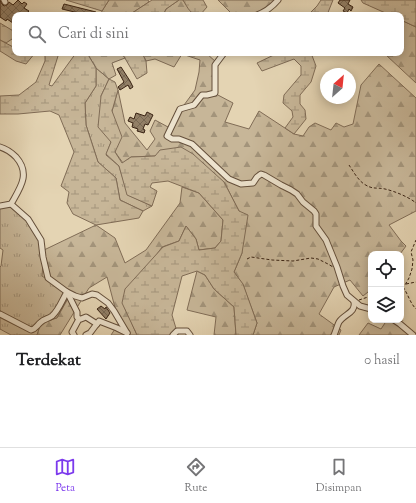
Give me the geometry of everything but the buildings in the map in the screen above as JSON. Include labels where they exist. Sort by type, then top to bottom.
[{"type":"street","points":[[263,12],[269,9],[278,0]]},
{"type":"street","points":[[222,56],[215,65],[215,93],[207,96],[202,95],[194,105],[180,109],[167,136],[172,139],[179,139],[192,144],[229,179],[241,184],[253,184],[257,177],[261,174],[297,194],[316,214],[316,226],[326,240],[347,296],[360,306],[368,308]]},
{"type":"street","points":[[0,147],[9,150],[18,159],[24,175],[24,180],[11,204]]},
{"type":"street","points":[[0,206],[11,204],[28,218],[41,240],[48,278],[66,292],[75,296],[82,298],[92,294],[97,295],[108,303],[128,334]]},
{"type":"street","points":[[66,292],[77,312],[77,317],[79,319],[72,332],[74,335]]},
{"type":"street","points":[[36,335],[39,323],[51,317],[57,311],[66,292]]},
{"type":"street","points":[[334,335],[339,321],[353,310],[355,306],[354,302]]},
{"type":"street","points":[[0,314],[3,314],[30,330],[37,327]]},
{"type":"street","points":[[79,319],[81,320],[86,317],[96,324]]},
{"type":"street","points":[[86,335],[90,333],[99,322],[118,328],[128,334]]},
{"type":"street","points":[[398,323],[413,335]]},
{"type":"street","points":[[173,335],[177,331],[187,331],[190,335]]},
{"type":"path","points":[[349,165],[363,184],[372,188],[384,189],[393,192],[413,200],[416,203]]},
{"type":"path","points":[[406,284],[413,260],[411,252],[416,240]]},
{"type":"path","points":[[247,258],[251,257],[293,261],[311,258],[318,259],[333,267],[337,267]]},
{"type":"path","points":[[406,284],[416,282]]},
{"type":"path","points":[[403,287],[416,309]]},
{"type":"path","points":[[354,302],[368,297]]},
{"type":"green space","points":[[66,0],[109,0],[102,11]]},
{"type":"green space","points":[[109,0],[148,0],[149,2],[134,12],[102,11]]},
{"type":"green space","points":[[152,0],[179,0],[166,9],[164,12],[134,12]]},
{"type":"green space","points":[[179,0],[183,0],[191,12],[164,12],[166,9]]},
{"type":"green space","points":[[183,0],[203,0],[207,7],[203,12],[192,12]]},
{"type":"green space","points":[[218,0],[274,0],[265,12],[230,12]]},
{"type":"green space","points":[[321,0],[333,0],[328,12],[311,12]]},
{"type":"green space","points":[[361,0],[416,0],[416,27],[404,21],[404,12],[383,12],[363,3]]},
{"type":"green space","points":[[404,21],[416,27],[416,83],[387,56],[404,56]]},
{"type":"green space","points":[[0,23],[12,30],[12,39],[6,43],[0,40]]},
{"type":"green space","points":[[0,40],[12,46],[12,56],[33,56],[26,64],[16,61],[0,51]]},
{"type":"green space","points":[[45,56],[58,56],[49,85],[52,86],[74,56],[89,56],[96,68],[96,86],[85,103],[86,125],[98,162],[116,178],[120,200],[143,211],[139,218],[96,225],[73,214],[67,203],[69,192],[61,186],[74,152],[59,115],[50,111],[0,114],[0,96],[19,95],[36,82],[45,61]]},
{"type":"green space","points":[[89,56],[124,56],[125,58],[112,63],[116,75],[109,79],[96,68]]},
{"type":"green space","points":[[124,56],[144,56],[146,61],[147,73],[137,79]]},
{"type":"green space","points":[[144,56],[181,56],[174,67],[155,59],[146,61]]},
{"type":"green space","points":[[188,56],[209,56],[216,62],[216,94],[233,103],[225,122],[249,129],[259,111],[294,134],[303,136],[309,127],[315,123],[331,130],[336,123],[344,127],[353,124],[361,85],[379,64],[416,98],[416,211],[389,225],[406,246],[402,251],[368,251],[368,292],[363,296],[350,280],[334,287],[319,314],[341,330],[339,335],[253,335],[257,323],[243,285],[234,272],[242,253],[239,211],[224,182],[155,156],[131,157],[123,163],[115,152],[112,111],[118,90],[125,123],[147,150],[155,139],[150,131],[155,120],[168,127],[195,90],[200,60]]},
{"type":"green space","points":[[272,56],[312,56],[316,66],[311,82],[300,95],[300,104],[305,110],[306,119],[294,134],[285,128],[293,117],[292,111],[283,103],[284,95],[301,75],[301,66],[294,59],[262,71],[257,63]]},
{"type":"green space","points":[[96,68],[109,79],[101,96],[111,142],[106,155],[119,166],[128,195],[152,206],[143,211],[120,200],[116,178],[98,162],[86,125],[85,103],[96,86]]},
{"type":"green space","points":[[109,79],[115,82],[118,90],[112,111],[122,137],[115,152],[122,163],[131,157],[155,156],[160,150],[181,147],[193,154],[224,182],[239,211],[248,215],[242,253],[234,272],[243,284],[257,323],[253,335],[236,335],[234,307],[214,289],[205,275],[197,271],[182,276],[172,315],[178,335],[137,335],[122,303],[125,289],[163,247],[179,241],[186,226],[196,239],[199,250],[215,248],[221,241],[223,220],[199,193],[168,181],[152,183],[150,187],[157,191],[152,206],[127,195],[119,166],[106,154],[111,142],[98,127],[101,96]]},
{"type":"green space","points":[[182,187],[199,193],[223,220],[221,241],[215,248],[199,250],[196,239],[186,226],[179,241],[162,247],[123,303],[137,335],[111,335],[119,323],[107,277],[89,288],[60,335],[37,335],[41,323],[57,318],[70,295],[42,276],[44,250],[96,225],[115,238],[125,263],[146,250],[180,203]]},
{"type":"green space","points":[[6,204],[27,220],[70,294],[57,318],[41,324],[37,335],[11,335],[0,329],[0,267],[3,250],[0,248],[0,206]]},
{"type":"green space","points":[[197,271],[205,275],[214,289],[234,307],[236,335],[214,335],[216,317],[187,310]]},
{"type":"green space","points":[[368,323],[381,329],[385,323],[394,323],[411,335],[359,335]]}]
